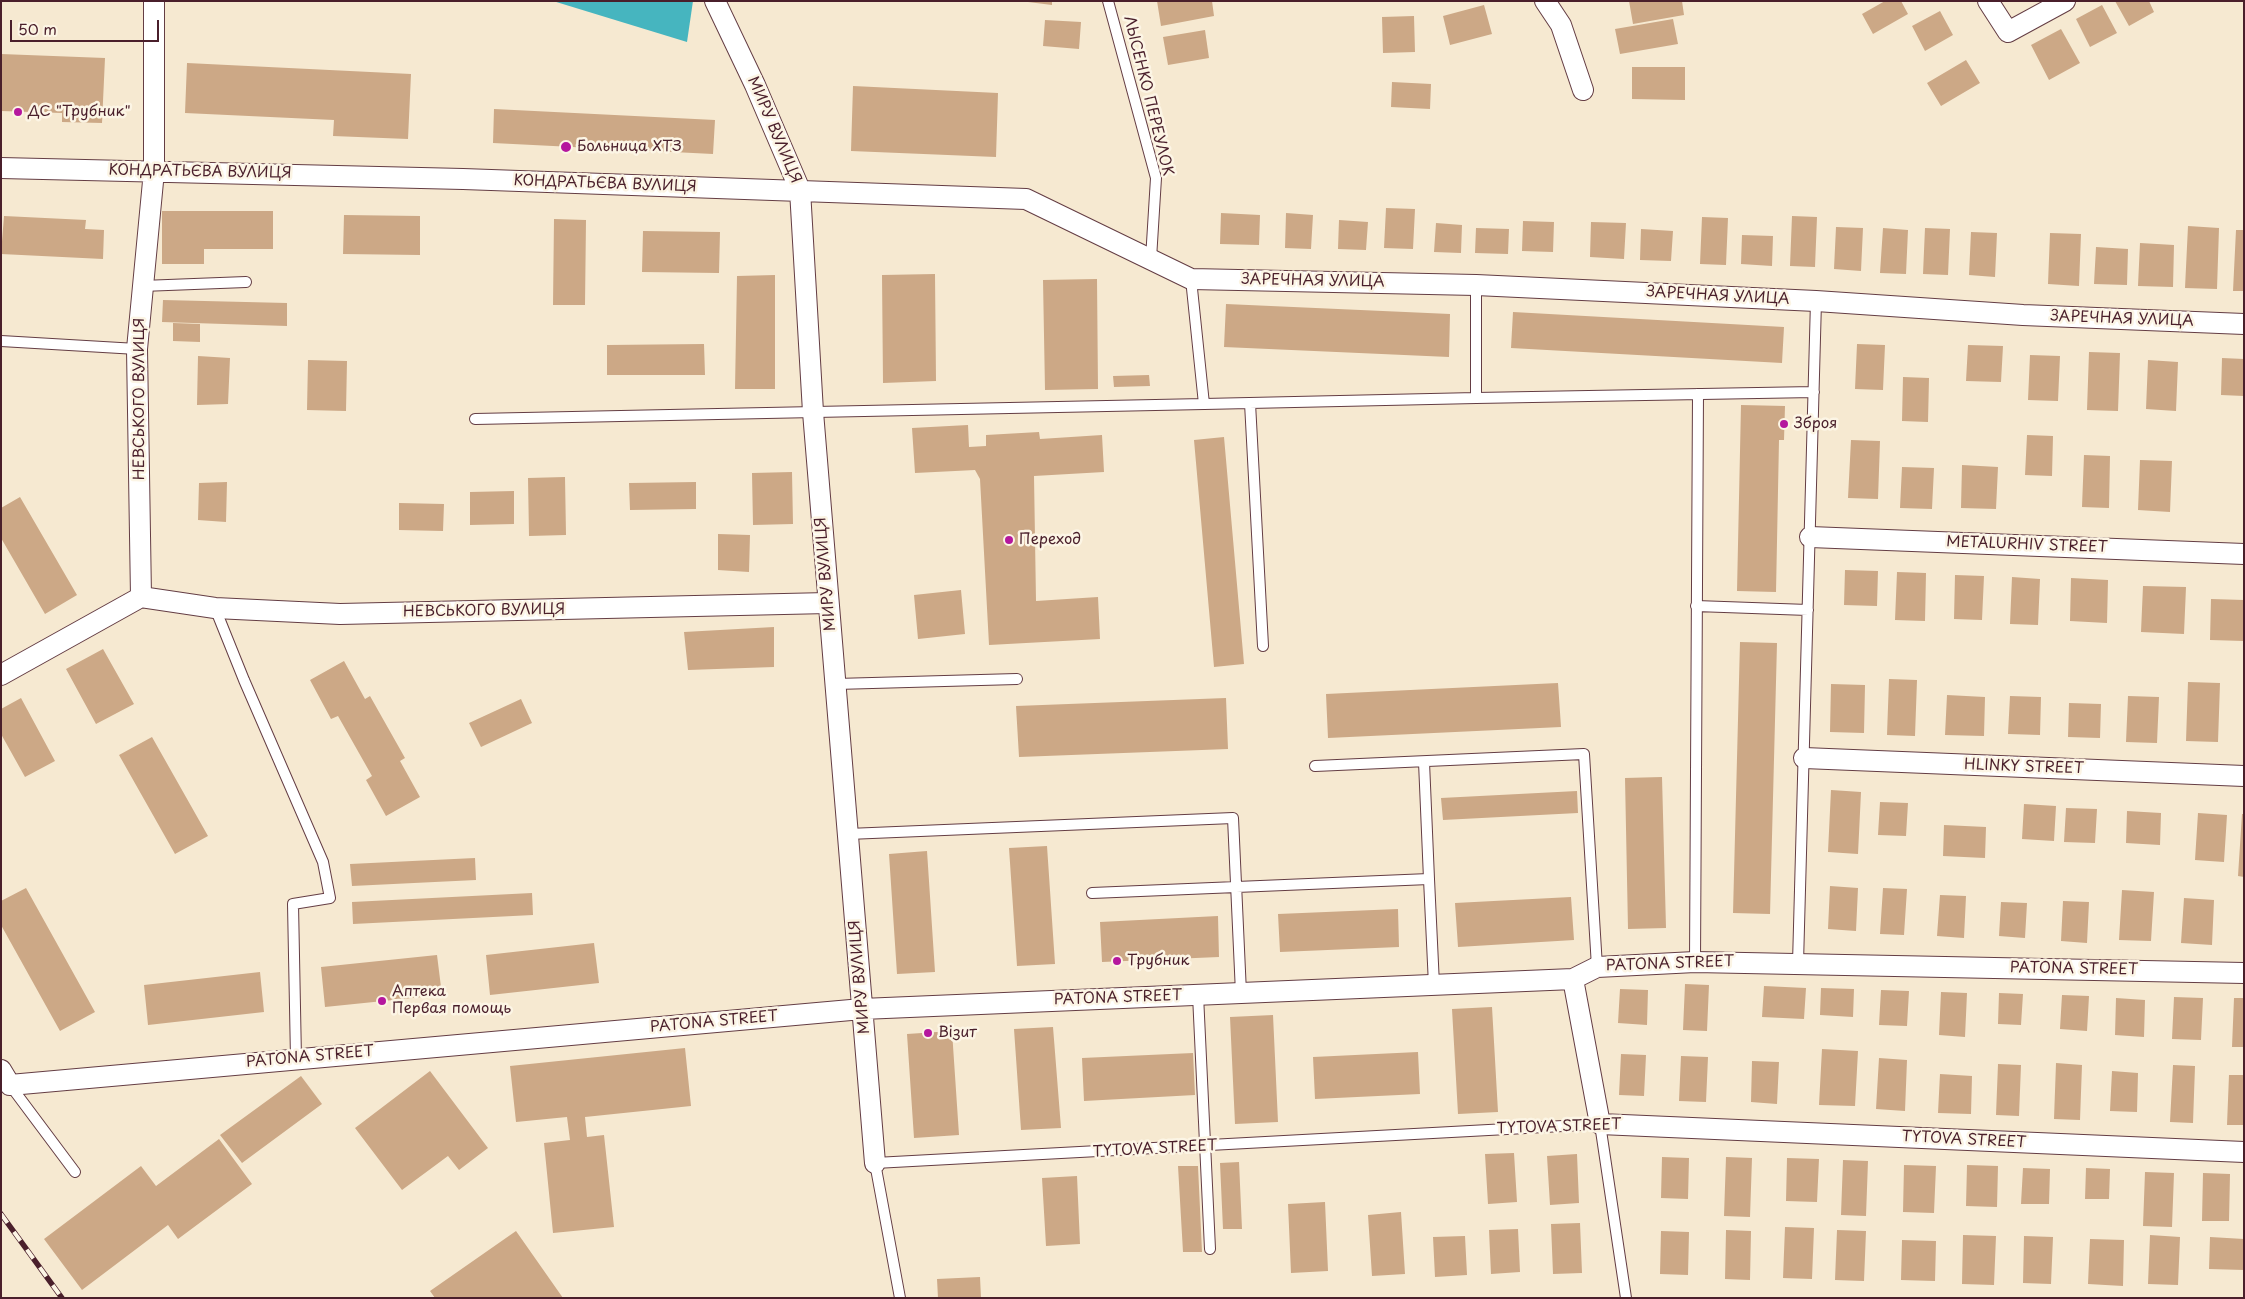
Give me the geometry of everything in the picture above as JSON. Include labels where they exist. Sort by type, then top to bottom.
[{"type":"street","name":"НЕВСЬКОГО ВУЛИЦЯ","points":[[154,1],[154,171],[137,349],[141,597],[216,608],[340,614],[828,603]]},
{"type":"street","name":"МИРУ ВУЛИЦЯ","points":[[715,1],[755,85],[800,190],[828,603],[875,1163]]},
{"type":"street","points":[[1545,1],[1561,25],[1583,90]]},
{"type":"street","points":[[1988,1],[2008,32],[2065,1]]},
{"type":"street","name":"КОНДРАТЬЄВА ВУЛИЦЯ","points":[[1,168],[800,190],[1026,199],[1191,279]]},
{"type":"street","name":"ЗАРЕЧНАЯ УЛИЦА","points":[[1191,279],[1476,285],[1816,301],[2023,315],[2244,324]]},
{"type":"street","name":"METALURHIV STREET","points":[[1810,536],[2244,554]]},
{"type":"street","points":[[1,675],[141,597]]},
{"type":"street","name":"HLINKY STREET","points":[[1804,758],[2244,776]]},
{"type":"street","name":"PATONA STREET","points":[[5,1077],[296,1059],[862,1009],[1573,979],[1596,967],[1695,962],[2244,973]]},
{"type":"street","points":[[1573,979],[1600,1124]]},
{"type":"street","name":"TYTOVA STREET","points":[[1600,1124],[2244,1152]]},
{"type":"lane","name":"ЛЫСЕНКО ПЕРЕУЛОК","points":[[1108,1],[1156,178],[1151,259]]},
{"type":"lane","points":[[1191,279],[1204,404]]},
{"type":"lane","points":[[142,286],[246,282]]},
{"type":"lane","points":[[1476,285],[1476,398]]},
{"type":"lane","points":[[1798,963],[1816,301]]},
{"type":"lane","points":[[1,341],[137,349]]},
{"type":"lane","points":[[475,419],[1814,392]]},
{"type":"lane","points":[[1695,962],[1698,394]]},
{"type":"lane","points":[[1250,403],[1262,646]]},
{"type":"lane","points":[[1696,606],[1808,610]]},
{"type":"lane","points":[[216,608],[244,680],[323,862],[330,898],[293,904],[296,1059]]},
{"type":"lane","points":[[836,684],[1017,679]]},
{"type":"lane","points":[[1315,766],[1584,754],[1596,967]]},
{"type":"lane","points":[[1424,762],[1434,985]]},
{"type":"lane","points":[[848,834],[1234,818],[1241,993]]},
{"type":"lane","points":[[1092,893],[1429,879]]},
{"type":"lane","points":[[1198,995],[1210,1249]]},
{"type":"lane","points":[[5,1077],[75,1172]]},
{"type":"lane","points":[[1600,1124],[1626,1298]]},
{"type":"lane","name":"TYTOVA STREET","points":[[875,1163],[1600,1124]]},
{"type":"lane","points":[[875,1163],[900,1298]]},
{"type":"water","points":[[553,1],[693,1],[687,42]]},
{"type":"building","points":[[1020,1],[1052,1],[1052,5]]},
{"type":"building","points":[[1157,1],[1212,1],[1214,16],[1161,26]]},
{"type":"building","points":[[1629,1],[1682,1],[1684,15],[1633,24]]},
{"type":"building","points":[[1885,1],[1901,1],[1908,14],[1873,34],[1862,14]]},
{"type":"building","points":[[2115,1],[2149,1],[2154,12],[2129,26]]},
{"type":"building","points":[[1484,5],[1492,34],[1450,45],[1443,16]]},
{"type":"building","points":[[2102,5],[2117,33],[2090,47],[2076,19]]},
{"type":"building","points":[[1940,11],[1953,35],[1925,51],[1912,26]]},
{"type":"building","points":[[1414,16],[1415,52],[1383,53],[1382,17]]},
{"type":"building","points":[[1673,19],[1678,44],[1620,54],[1615,29]]},
{"type":"building","points":[[1045,20],[1081,22],[1079,49],[1043,46]]},
{"type":"building","points":[[2061,29],[2080,63],[2049,80],[2031,45]]},
{"type":"building","points":[[1205,30],[1209,58],[1168,65],[1163,37]]},
{"type":"building","points":[[1,54],[105,58],[102,123],[62,122],[62,113],[1,111]]},
{"type":"building","points":[[1966,60],[1980,83],[1941,106],[1927,83]]},
{"type":"building","points":[[187,63],[411,74],[408,139],[333,136],[334,120],[185,113]]},
{"type":"building","points":[[1632,67],[1685,67],[1685,100],[1632,99]]},
{"type":"building","points":[[1392,82],[1431,84],[1430,109],[1391,107]]},
{"type":"building","points":[[853,86],[998,93],[996,157],[851,151]]},
{"type":"building","points":[[494,109],[715,120],[713,154],[493,143]]},
{"type":"building","points":[[1386,208],[1415,209],[1413,249],[1384,248]]},
{"type":"building","points":[[162,211],[273,211],[273,249],[204,249],[204,264],[162,264]]},
{"type":"building","points":[[1221,213],[1260,215],[1259,245],[1220,244]]},
{"type":"building","points":[[1286,213],[1313,215],[1311,249],[1285,248]]},
{"type":"building","points":[[344,215],[420,216],[420,255],[343,254]]},
{"type":"building","points":[[4,216],[86,220],[85,229],[104,230],[103,259],[1,254]]},
{"type":"building","points":[[1792,216],[1817,217],[1815,267],[1790,266]]},
{"type":"building","points":[[1702,217],[1728,218],[1726,265],[1700,264]]},
{"type":"building","points":[[554,219],[586,220],[585,305],[553,305]]},
{"type":"building","points":[[1339,220],[1368,222],[1366,250],[1338,249]]},
{"type":"building","points":[[1523,221],[1554,222],[1553,252],[1522,251]]},
{"type":"building","points":[[1591,222],[1626,223],[1624,259],[1590,257]]},
{"type":"building","points":[[1436,223],[1462,225],[1461,253],[1434,252]]},
{"type":"building","points":[[2188,226],[2219,228],[2217,289],[2185,288]]},
{"type":"building","points":[[1836,227],[1863,228],[1861,271],[1834,269]]},
{"type":"building","points":[[1476,228],[1509,229],[1508,254],[1475,253]]},
{"type":"building","points":[[1883,228],[1908,230],[1906,274],[1880,273]]},
{"type":"building","points":[[1925,228],[1950,229],[1948,275],[1923,274]]},
{"type":"building","points":[[1641,229],[1673,231],[1671,261],[1640,260]]},
{"type":"building","points":[[2236,230],[2244,230],[2244,291],[2233,291]]},
{"type":"building","points":[[643,231],[720,232],[719,273],[642,272]]},
{"type":"building","points":[[1971,232],[1997,233],[1995,277],[1969,275]]},
{"type":"building","points":[[2050,233],[2081,234],[2079,286],[2048,284]]},
{"type":"building","points":[[1742,235],[1773,236],[1772,266],[1741,264]]},
{"type":"building","points":[[2140,243],[2174,245],[2173,287],[2138,286]]},
{"type":"building","points":[[2096,247],[2128,249],[2127,285],[2094,284]]},
{"type":"building","points":[[935,274],[936,381],[883,383],[882,275]]},
{"type":"building","points":[[775,275],[775,389],[735,389],[737,276]]},
{"type":"building","points":[[1097,279],[1098,389],[1045,390],[1043,280]]},
{"type":"building","points":[[163,300],[287,303],[287,326],[162,322]]},
{"type":"building","points":[[1226,304],[1450,314],[1449,357],[1224,347]]},
{"type":"building","points":[[1513,312],[1784,327],[1782,363],[1511,348]]},
{"type":"building","points":[[173,323],[200,324],[200,342],[173,341]]},
{"type":"building","points":[[704,344],[705,375],[607,375],[607,345]]},
{"type":"building","points":[[1857,344],[1885,345],[1883,390],[1855,389]]},
{"type":"building","points":[[1968,345],[2003,346],[2001,382],[1966,381]]},
{"type":"building","points":[[2089,352],[2120,353],[2118,411],[2087,410]]},
{"type":"building","points":[[2030,355],[2060,356],[2058,401],[2028,400]]},
{"type":"building","points":[[198,356],[230,358],[228,404],[197,405]]},
{"type":"building","points":[[2222,358],[2244,359],[2244,396],[2221,395]]},
{"type":"building","points":[[308,360],[347,361],[346,411],[307,410]]},
{"type":"building","points":[[2148,360],[2178,362],[2176,411],[2146,409]]},
{"type":"building","points":[[1149,375],[1150,386],[1114,387],[1113,376]]},
{"type":"building","points":[[1903,377],[1929,378],[1928,422],[1902,421]]},
{"type":"building","points":[[1741,405],[1785,406],[1784,440],[1779,440],[1776,592],[1737,591]]},
{"type":"building","points":[[968,425],[969,447],[986,446],[986,435],[1039,432],[1040,439],[1102,435],[1104,472],[1034,476],[1036,601],[1098,597],[1100,639],[989,645],[980,479],[975,470],[915,473],[912,428]]},
{"type":"building","points":[[2027,435],[2053,436],[2052,476],[2025,475]]},
{"type":"building","points":[[1224,437],[1244,664],[1214,667],[1194,440]]},
{"type":"building","points":[[1851,440],[1880,441],[1878,499],[1848,498]]},
{"type":"building","points":[[2084,455],[2110,456],[2109,508],[2082,507]]},
{"type":"building","points":[[2140,460],[2172,461],[2170,512],[2138,510]]},
{"type":"building","points":[[1962,465],[1998,467],[1996,509],[1961,508]]},
{"type":"building","points":[[1902,467],[1934,468],[1932,509],[1900,508]]},
{"type":"building","points":[[792,472],[793,524],[753,525],[752,473]]},
{"type":"building","points":[[565,477],[566,535],[529,536],[528,478]]},
{"type":"building","points":[[227,482],[226,522],[198,520],[199,483]]},
{"type":"building","points":[[696,482],[696,509],[630,510],[629,483]]},
{"type":"building","points":[[514,491],[514,524],[470,525],[470,492]]},
{"type":"building","points":[[20,497],[77,595],[45,614],[1,538],[1,508]]},
{"type":"building","points":[[399,503],[444,504],[443,531],[399,530]]},
{"type":"building","points":[[718,534],[750,535],[749,572],[718,570]]},
{"type":"building","points":[[1845,570],[1878,571],[1877,606],[1844,605]]},
{"type":"building","points":[[1897,572],[1926,573],[1925,621],[1895,620]]},
{"type":"building","points":[[1955,575],[1984,576],[1982,620],[1954,619]]},
{"type":"building","points":[[2012,577],[2040,579],[2038,625],[2010,624]]},
{"type":"building","points":[[2071,578],[2108,580],[2107,623],[2070,621]]},
{"type":"building","points":[[2143,586],[2186,587],[2184,634],[2141,632]]},
{"type":"building","points":[[961,590],[965,634],[918,639],[914,595]]},
{"type":"building","points":[[2211,599],[2244,600],[2244,641],[2210,640]]},
{"type":"building","points":[[774,627],[774,667],[688,670],[684,632]]},
{"type":"building","points":[[1740,642],[1777,643],[1770,914],[1733,913]]},
{"type":"building","points":[[103,649],[134,704],[96,724],[66,669]]},
{"type":"building","points":[[344,661],[365,699],[370,696],[405,758],[400,761],[420,797],[386,816],[366,780],[372,776],[338,716],[331,719],[310,680]]},
{"type":"building","points":[[1889,679],[1917,680],[1915,736],[1887,735]]},
{"type":"building","points":[[2188,682],[2220,683],[2218,742],[2186,741]]},
{"type":"building","points":[[1558,683],[1561,727],[1328,738],[1326,694]]},
{"type":"building","points":[[1831,684],[1865,685],[1864,733],[1830,732]]},
{"type":"building","points":[[1947,695],[1985,697],[1984,736],[1945,735]]},
{"type":"building","points":[[2010,696],[2041,697],[2040,735],[2008,734]]},
{"type":"building","points":[[2128,696],[2159,697],[2157,743],[2126,742]]},
{"type":"building","points":[[21,698],[55,761],[25,777],[1,734],[1,709]]},
{"type":"building","points":[[1226,698],[1228,749],[1019,757],[1016,706]]},
{"type":"building","points":[[521,699],[532,723],[481,747],[469,723]]},
{"type":"building","points":[[2069,703],[2101,704],[2100,738],[2068,737]]},
{"type":"building","points":[[152,737],[208,836],[175,854],[119,755]]},
{"type":"building","points":[[1662,777],[1666,928],[1628,929],[1625,778]]},
{"type":"building","points":[[1831,790],[1861,792],[1858,854],[1828,852]]},
{"type":"building","points":[[1577,791],[1578,813],[1443,820],[1441,798]]},
{"type":"building","points":[[1880,802],[1908,803],[1906,836],[1878,835]]},
{"type":"building","points":[[2024,804],[2056,806],[2054,841],[2022,839]]},
{"type":"building","points":[[2066,808],[2097,809],[2095,843],[2064,842]]},
{"type":"building","points":[[2127,811],[2161,813],[2160,845],[2126,843]]},
{"type":"building","points":[[2198,813],[2227,815],[2224,862],[2195,860]]},
{"type":"building","points":[[2242,814],[2244,814],[2244,877],[2238,876]]},
{"type":"building","points":[[1944,825],[1986,827],[1985,858],[1943,856]]},
{"type":"building","points":[[1047,846],[1055,964],[1017,966],[1009,848]]},
{"type":"building","points":[[927,851],[935,972],[897,974],[889,854]]},
{"type":"building","points":[[475,858],[476,880],[352,886],[350,864]]},
{"type":"building","points":[[1830,886],[1858,888],[1856,931],[1828,929]]},
{"type":"building","points":[[26,888],[95,1012],[60,1031],[1,925],[1,901]]},
{"type":"building","points":[[1883,888],[1907,889],[1904,935],[1880,934]]},
{"type":"building","points":[[2122,890],[2154,892],[2151,941],[2119,940]]},
{"type":"building","points":[[532,893],[533,915],[353,924],[352,902]]},
{"type":"building","points":[[1940,895],[1966,896],[1964,938],[1937,936]]},
{"type":"building","points":[[1571,897],[1574,940],[1458,947],[1455,903]]},
{"type":"building","points":[[2184,898],[2214,900],[2212,945],[2181,943]]},
{"type":"building","points":[[2063,901],[2089,902],[2087,943],[2061,941]]},
{"type":"building","points":[[2001,902],[2027,903],[2025,938],[1999,936]]},
{"type":"building","points":[[1398,909],[1399,947],[1280,952],[1278,914]]},
{"type":"building","points":[[1218,916],[1219,957],[1102,962],[1100,922]]},
{"type":"building","points":[[594,943],[599,983],[490,995],[486,955]]},
{"type":"building","points":[[437,955],[442,995],[325,1007],[321,967]]},
{"type":"building","points":[[260,972],[264,1012],[148,1025],[144,985]]},
{"type":"building","points":[[1685,984],[1709,985],[1707,1031],[1683,1030]]},
{"type":"building","points":[[1764,986],[1806,988],[1804,1019],[1762,1017]]},
{"type":"building","points":[[1821,988],[1854,989],[1853,1017],[1820,1015]]},
{"type":"building","points":[[1620,989],[1648,990],[1647,1025],[1618,1023]]},
{"type":"building","points":[[1881,990],[1909,991],[1907,1026],[1879,1025]]},
{"type":"building","points":[[1941,992],[1967,993],[1965,1037],[1939,1035]]},
{"type":"building","points":[[1999,993],[2023,994],[2021,1025],[1998,1024]]},
{"type":"building","points":[[2062,995],[2089,996],[2087,1031],[2060,1029]]},
{"type":"building","points":[[2174,997],[2203,998],[2201,1040],[2172,1039]]},
{"type":"building","points":[[2116,998],[2145,1000],[2144,1037],[2115,1035]]},
{"type":"building","points":[[2234,998],[2244,998],[2244,1047],[2232,1047]]},
{"type":"building","points":[[1492,1007],[1498,1112],[1458,1114],[1452,1009]]},
{"type":"building","points":[[1273,1015],[1278,1122],[1235,1124],[1230,1017]]},
{"type":"building","points":[[1053,1027],[1061,1128],[1021,1130],[1014,1029]]},
{"type":"building","points":[[952,1031],[959,1135],[914,1138],[907,1034]]},
{"type":"building","points":[[685,1048],[691,1106],[585,1117],[587,1137],[604,1135],[614,1227],[553,1233],[544,1143],[570,1140],[567,1117],[516,1122],[510,1066]]},
{"type":"building","points":[[1822,1049],[1858,1051],[1855,1106],[1819,1105]]},
{"type":"building","points":[[1418,1052],[1420,1094],[1315,1099],[1313,1057]]},
{"type":"building","points":[[1193,1053],[1195,1095],[1084,1101],[1082,1058]]},
{"type":"building","points":[[1621,1054],[1646,1055],[1644,1096],[1619,1095]]},
{"type":"building","points":[[1681,1056],[1708,1057],[1706,1102],[1679,1101]]},
{"type":"building","points":[[1879,1058],[1907,1060],[1905,1111],[1876,1109]]},
{"type":"building","points":[[1752,1061],[1779,1062],[1777,1104],[1751,1102]]},
{"type":"building","points":[[2056,1063],[2082,1065],[2080,1120],[2054,1119]]},
{"type":"building","points":[[1998,1064],[2021,1065],[2019,1116],[1996,1115]]},
{"type":"building","points":[[2173,1065],[2195,1066],[2193,1123],[2170,1122]]},
{"type":"building","points":[[430,1071],[488,1148],[459,1170],[448,1156],[402,1190],[355,1128]]},
{"type":"building","points":[[2112,1071],[2138,1073],[2137,1112],[2110,1111]]},
{"type":"building","points":[[1940,1074],[1972,1076],[1971,1114],[1938,1113]]},
{"type":"building","points":[[2229,1075],[2244,1075],[2244,1125],[2227,1125]]},
{"type":"building","points":[[301,1076],[322,1104],[242,1163],[220,1135]]},
{"type":"building","points":[[219,1139],[252,1184],[178,1239],[168,1225],[82,1290],[44,1239],[141,1166],[156,1186]]},
{"type":"building","points":[[1514,1153],[1517,1202],[1488,1204],[1485,1154]]},
{"type":"building","points":[[1577,1154],[1579,1203],[1550,1205],[1547,1156]]},
{"type":"building","points":[[1662,1157],[1689,1158],[1688,1199],[1661,1198]]},
{"type":"building","points":[[1726,1157],[1752,1158],[1750,1217],[1724,1216]]},
{"type":"building","points":[[1787,1158],[1819,1159],[1817,1202],[1786,1201]]},
{"type":"building","points":[[1843,1160],[1868,1161],[1866,1216],[1841,1215]]},
{"type":"building","points":[[1239,1162],[1242,1229],[1223,1229],[1220,1163]]},
{"type":"building","points":[[1904,1165],[1936,1166],[1934,1213],[1903,1212]]},
{"type":"building","points":[[1967,1165],[1998,1166],[1997,1207],[1966,1206]]},
{"type":"building","points":[[1178,1166],[1198,1166],[1202,1252],[1183,1252]]},
{"type":"building","points":[[2023,1168],[2050,1169],[2049,1204],[2021,1204]]},
{"type":"building","points":[[2086,1168],[2110,1169],[2109,1199],[2085,1199]]},
{"type":"building","points":[[2145,1172],[2174,1173],[2172,1227],[2143,1226]]},
{"type":"building","points":[[2203,1173],[2230,1174],[2229,1221],[2202,1221]]},
{"type":"building","points":[[1077,1176],[1080,1244],[1046,1246],[1042,1178]]},
{"type":"building","points":[[1325,1202],[1328,1271],[1291,1273],[1288,1204]]},
{"type":"building","points":[[1401,1212],[1405,1274],[1372,1276],[1368,1215]]},
{"type":"building","points":[[1580,1223],[1582,1273],[1553,1274],[1551,1224]]},
{"type":"building","points":[[1785,1227],[1814,1228],[1812,1279],[1783,1278]]},
{"type":"building","points":[[1518,1229],[1520,1272],[1491,1274],[1489,1230]]},
{"type":"building","points":[[1726,1230],[1751,1231],[1750,1280],[1725,1279]]},
{"type":"building","points":[[1837,1230],[1866,1231],[1864,1281],[1835,1280]]},
{"type":"building","points":[[516,1231],[563,1298],[435,1298],[430,1291]]},
{"type":"building","points":[[1661,1231],[1689,1232],[1688,1275],[1660,1274]]},
{"type":"building","points":[[1963,1235],[1996,1236],[1994,1285],[1962,1284]]},
{"type":"building","points":[[2150,1235],[2180,1237],[2178,1285],[2148,1284]]},
{"type":"building","points":[[1465,1236],[1467,1275],[1435,1277],[1433,1237]]},
{"type":"building","points":[[2024,1236],[2053,1237],[2051,1284],[2023,1283]]},
{"type":"building","points":[[2210,1237],[2244,1239],[2244,1270],[2209,1269]]},
{"type":"building","points":[[2090,1239],[2124,1240],[2123,1286],[2088,1284]]},
{"type":"building","points":[[1902,1240],[1936,1241],[1935,1281],[1901,1280]]},
{"type":"building","points":[[980,1277],[981,1298],[938,1298],[937,1279]]},
{"type":"railway","points":[[1,1214],[62,1298]]},
{"type":"place","name":"ДС \"Трубник\"","points":[[18,112]]},
{"type":"place","name":"Больница ХТЗ","points":[[566,147]]},
{"type":"place","name":"Зброя","points":[[1784,424]]},
{"type":"place","name":"Переход","points":[[1009,540]]},
{"type":"place","name":"Трубник","points":[[1117,961]]},
{"type":"place","name":"Аптека Первая помощь","points":[[382,1001]]},
{"type":"place","name":"Візит","points":[[928,1033]]}]
